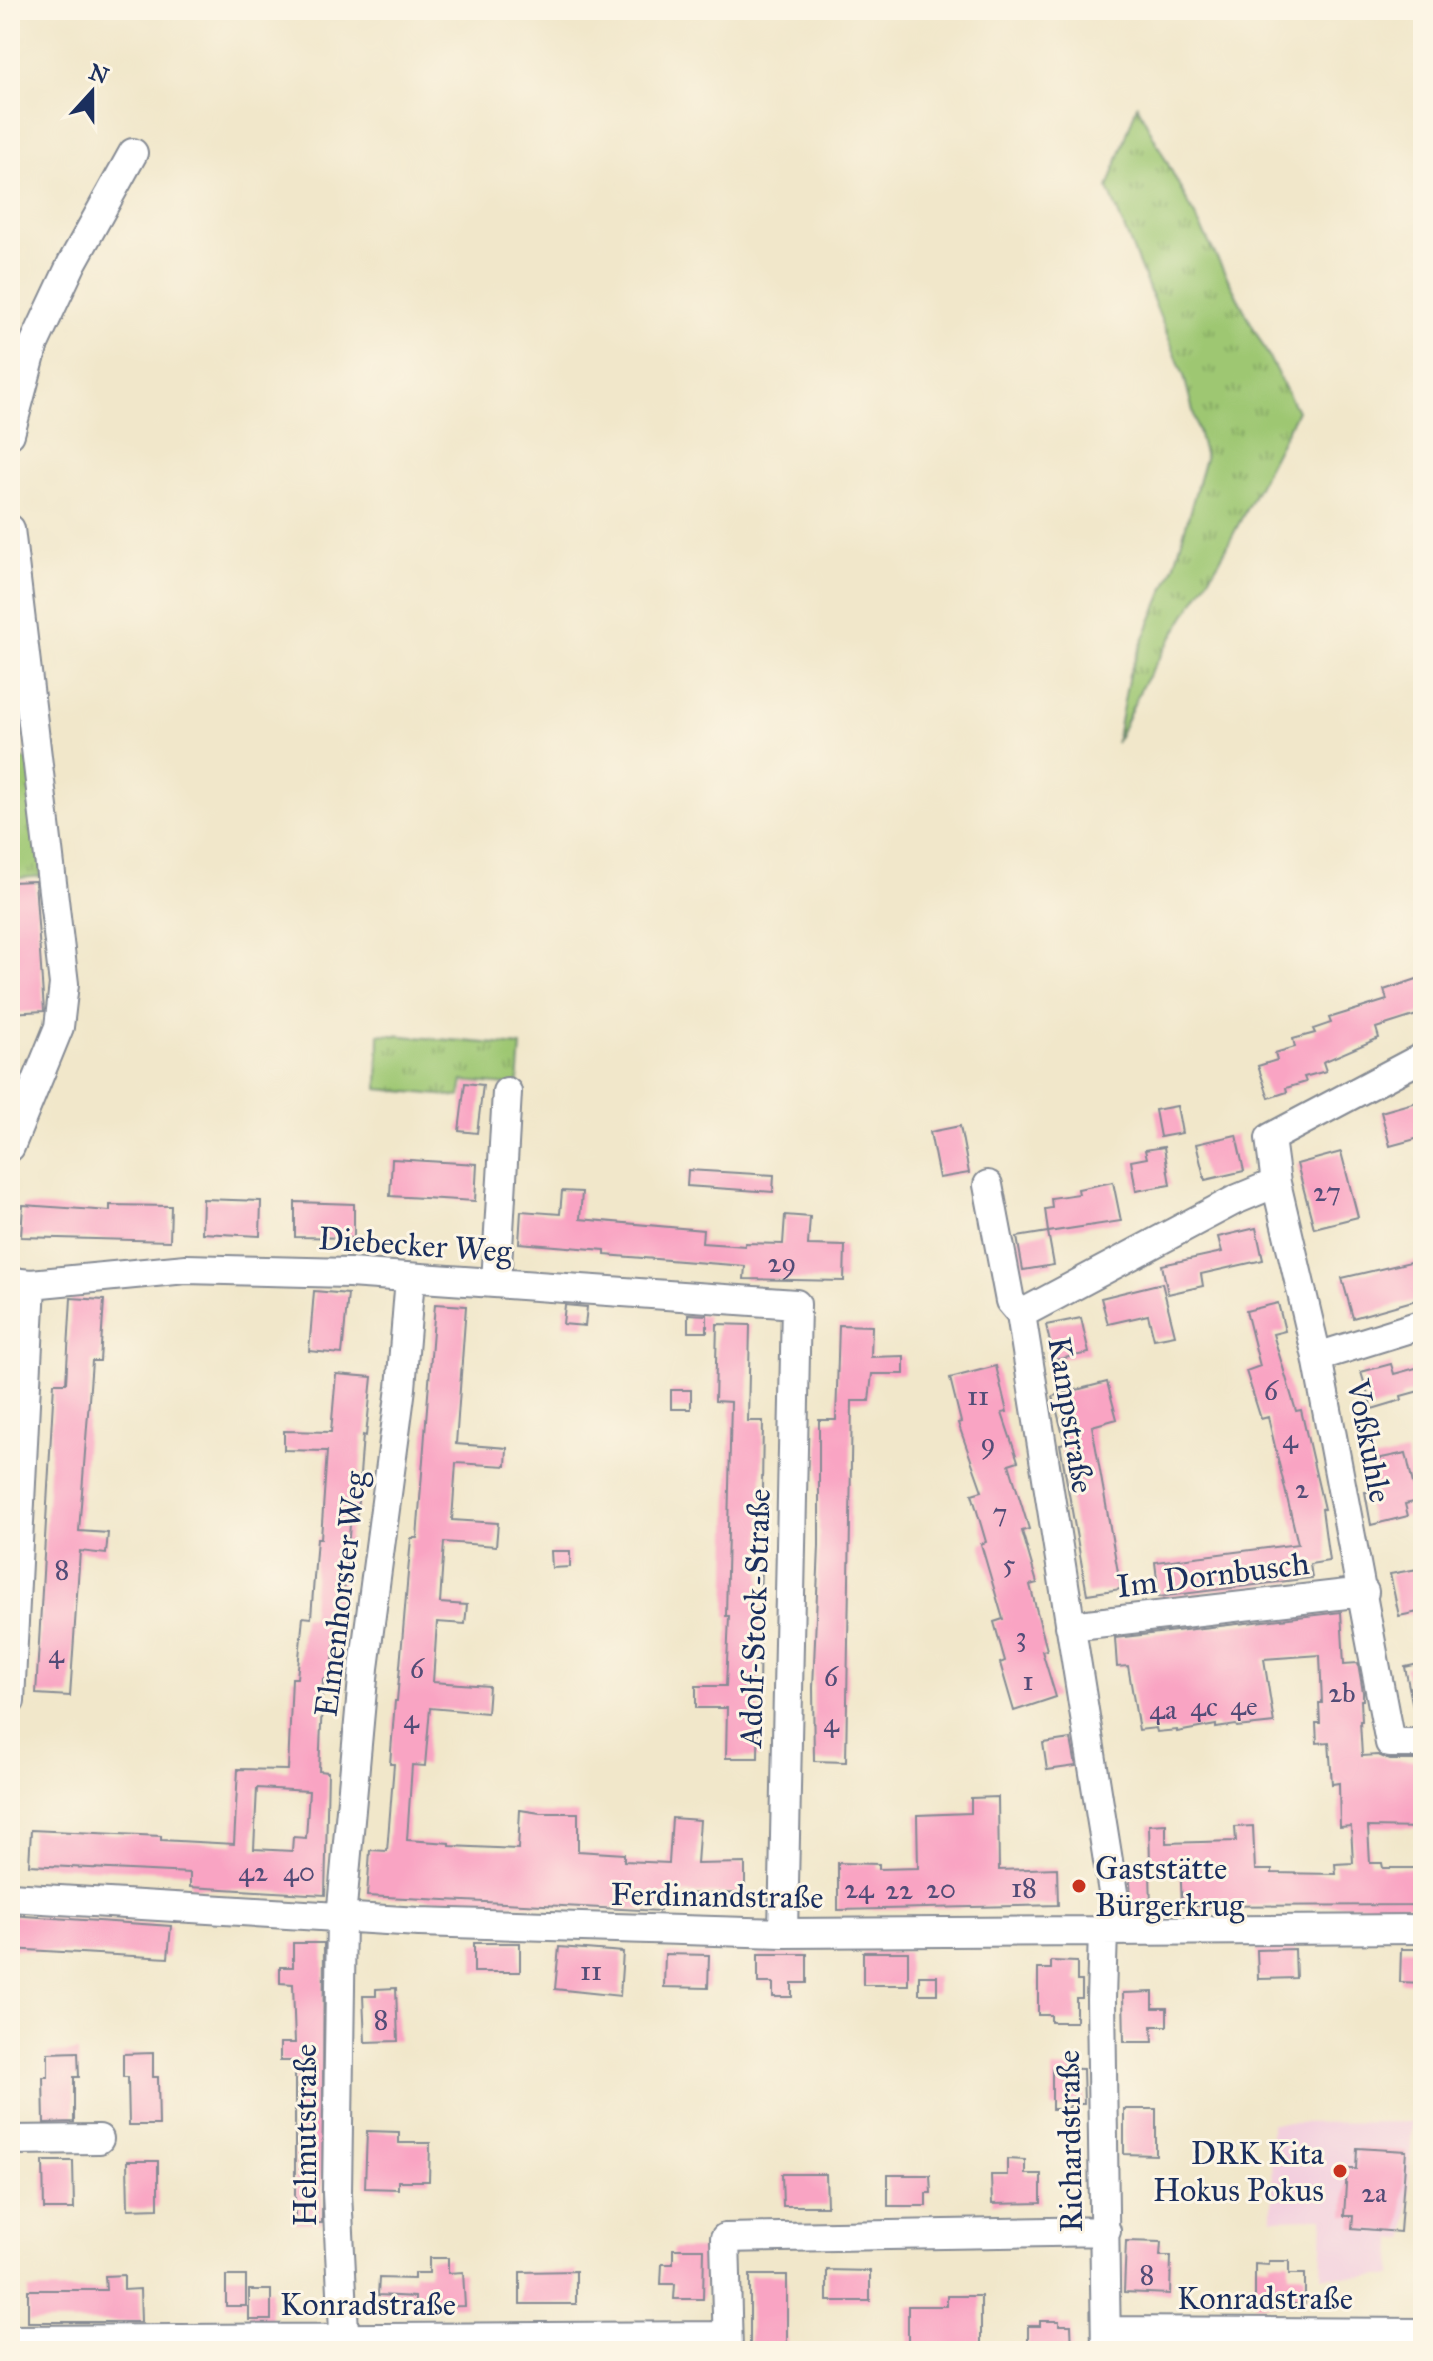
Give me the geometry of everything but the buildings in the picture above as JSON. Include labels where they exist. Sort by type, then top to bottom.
[{"type":"street","points":[[10,434],[34,344],[72,263],[133,153]]},
{"type":"street","points":[[10,529],[64,984],[59,1027],[10,1147]]},
{"type":"street","points":[[1276,1183],[1270,1138],[1423,1057]]},
{"type":"street","points":[[496,1283],[507,1092]]},
{"type":"street","name":"Kampstraße","points":[[1111,1930],[1070,1626],[1021,1314],[1235,1200],[1276,1183]]},
{"type":"street","name":"Voßkuhle","points":[[1276,1183],[1317,1357],[1364,1592],[1390,1743],[1423,1743]]},
{"type":"street","points":[[988,1185],[1010,1301],[1021,1314]]},
{"type":"street","name":"Diebecker Weg","points":[[20,1283],[186,1269],[349,1273],[796,1304]]},
{"type":"street","name":"Elmenhorster Weg","points":[[341,1918],[364,1668],[401,1388],[410,1278]]},
{"type":"street","points":[[10,1701],[20,1283]]},
{"type":"street","name":"Adolf-Stock-Straße","points":[[783,1933],[796,1304]]},
{"type":"street","name":"Voßkuhle","points":[[1317,1357],[1423,1324]]},
{"type":"street","name":"Im Dornbusch","points":[[1070,1626],[1364,1592]]},
{"type":"street","name":"Ferdinandstraße","points":[[10,1897],[341,1918],[783,1933],[1423,1929]]},
{"type":"street","name":"Helmutstraße","points":[[341,1918],[337,2193],[344,2345]]},
{"type":"street","name":"Richardstraße","points":[[1107,2341],[1101,1999],[1111,1930]]},
{"type":"street","points":[[10,2140],[99,2139]]},
{"type":"street","name":"Konradstraße","points":[[10,2340],[344,2345],[728,2343],[725,2238],[1106,2231]]},
{"type":"street","name":"Konradstraße","points":[[1107,2341],[1423,2333]]},
{"type":"shaded area","name":"DRK Kita Hokus Pokus","points":[[1412,2122],[1406,2239],[1393,2239],[1392,2276],[1321,2276],[1323,2218],[1272,2219],[1271,2123]]},
{"type":"green space","points":[[1137,105],[1297,411],[1220,560],[1142,686],[1116,743],[1129,674],[1175,564],[1205,458],[1184,376],[1108,188]]},
{"type":"green space","points":[[10,757],[29,760],[43,876],[10,879]]},
{"type":"green space","points":[[379,1034],[521,1046],[518,1086],[463,1081],[460,1097],[378,1089]]},
{"type":"place","name":"Gaststätte Bürgerkrug","points":[[1079,1886]]},
{"type":"place","name":"DRK Kita Hokus Pokus","points":[[1340,2171]]}]
